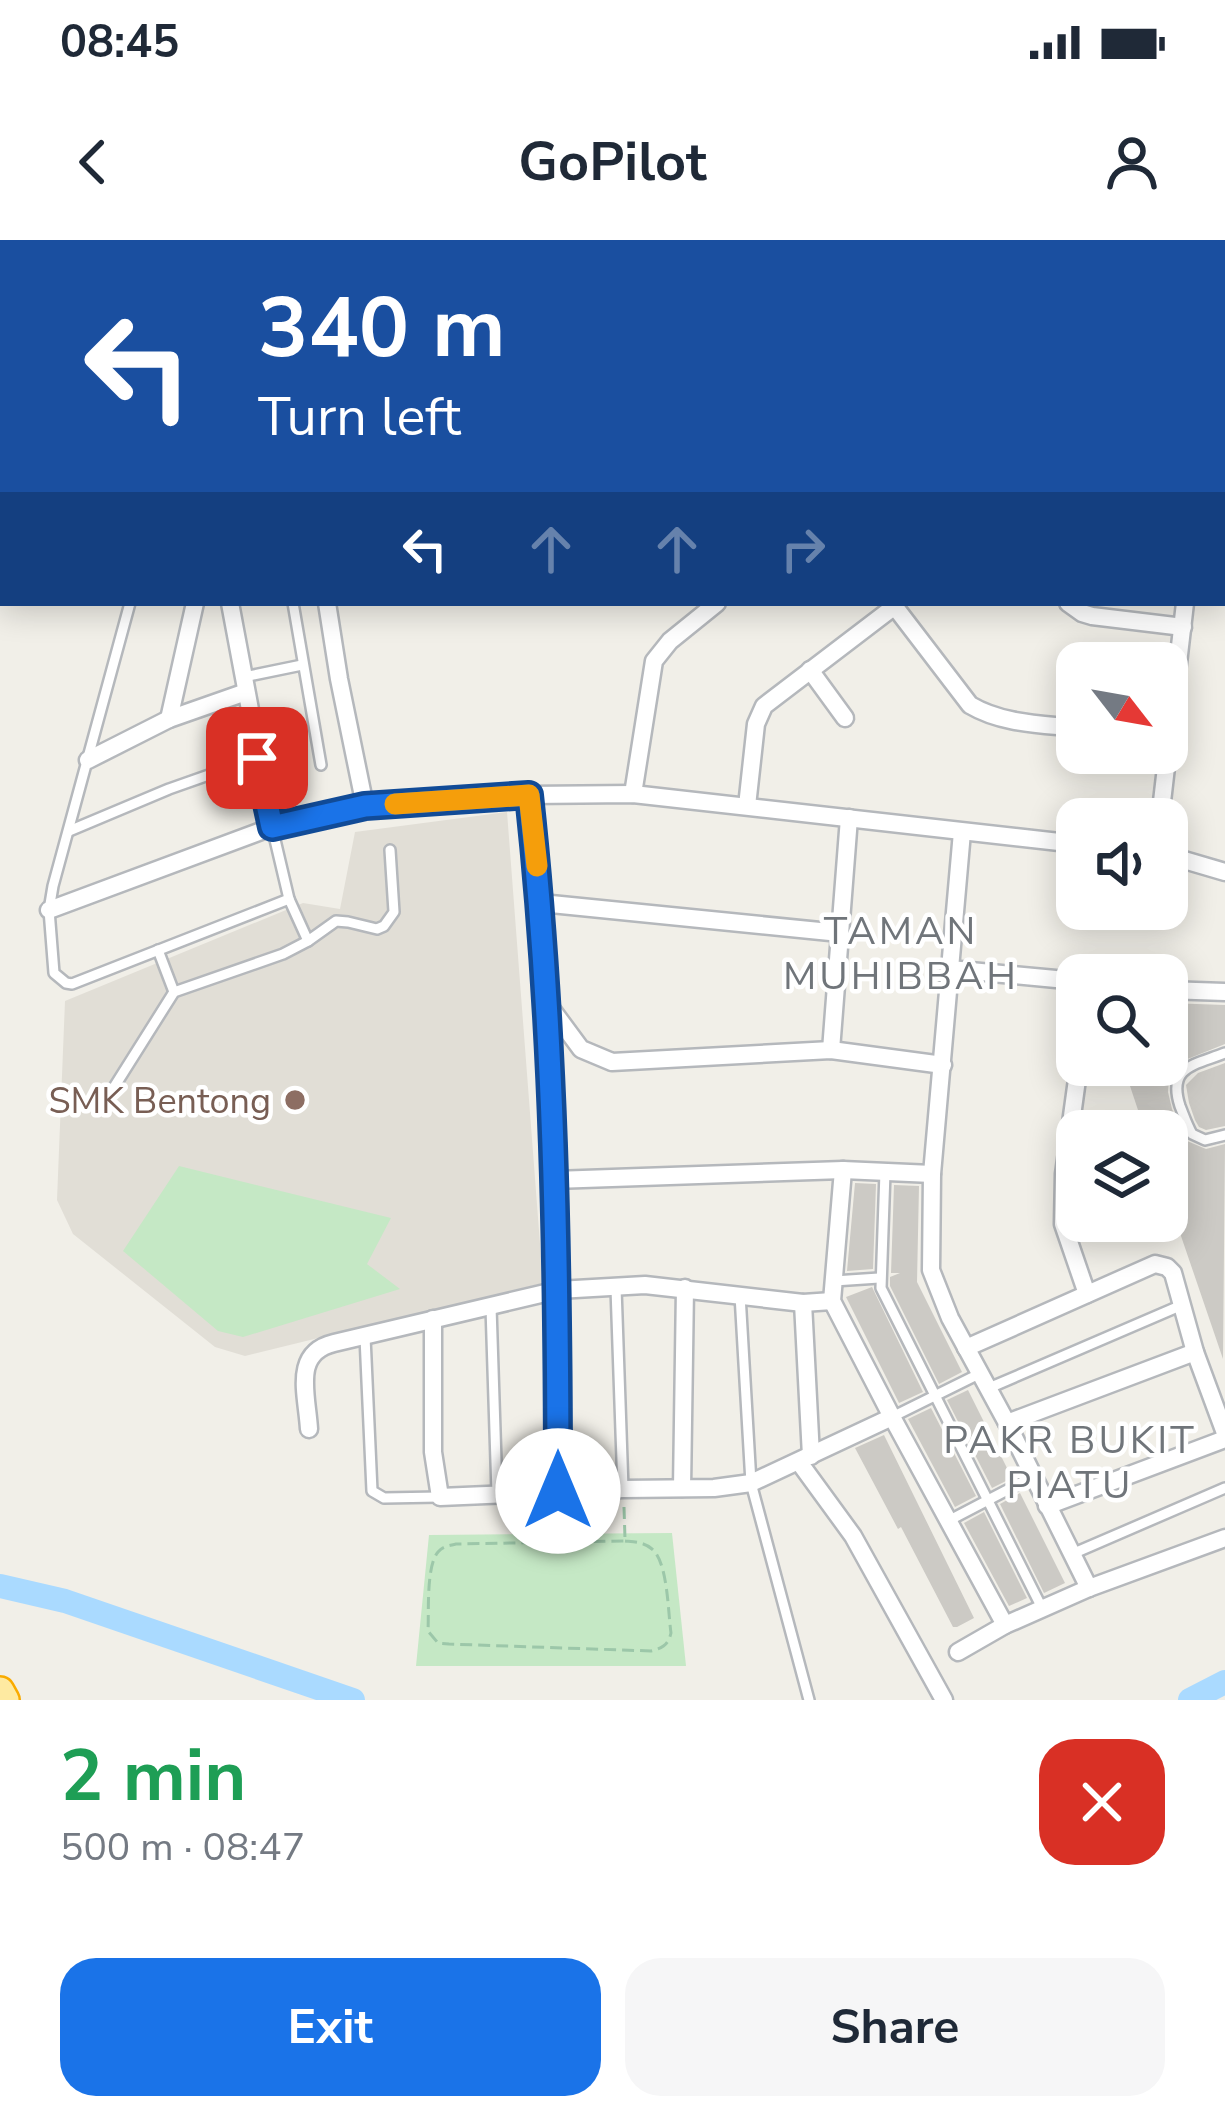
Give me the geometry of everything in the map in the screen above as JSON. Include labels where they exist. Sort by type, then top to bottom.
[{"type":"highway","points":[[0,1690],[4,1700]]},
{"type":"street","points":[[169,718],[194,606]]},
{"type":"street","points":[[231,606],[272,827]]},
{"type":"street","points":[[327,606],[365,806]]},
{"type":"street","points":[[633,794],[654,662],[670,641],[714,606]]},
{"type":"street","points":[[747,806],[759,714],[772,698],[893,606]]},
{"type":"street","points":[[895,606],[970,705],[1004,719],[1056,725]]},
{"type":"street","points":[[1073,606],[1092,616],[1183,627]]},
{"type":"street","points":[[1181,642],[1186,606]]},
{"type":"street","points":[[810,670],[845,718]]},
{"type":"street","points":[[88,760],[245,684]]},
{"type":"street","points":[[49,910],[272,827],[365,806],[529,795],[633,794],[1056,842]]},
{"type":"street","points":[[529,795],[548,1003],[558,1290],[558,1491]]},
{"type":"street","points":[[831,1050],[849,818]]},
{"type":"street","points":[[962,832],[932,1174],[931,1270],[941,1300],[1090,1588]]},
{"type":"street","points":[[1188,862],[1225,872]]},
{"type":"street","points":[[541,903],[840,934]]},
{"type":"street","points":[[950,969],[1056,979]]},
{"type":"street","points":[[1188,991],[1225,992]]},
{"type":"street","points":[[548,1003],[581,1049],[612,1062],[831,1050],[943,1065]]},
{"type":"street","points":[[1076,1086],[1064,1174],[1063,1225],[1087,1294]]},
{"type":"street","points":[[554,1180],[843,1170],[932,1174]]},
{"type":"street","points":[[843,1170],[832,1300],[1005,1624]]},
{"type":"street","points":[[966,1348],[1155,1264],[1173,1273],[1225,1436],[1047,1506]]},
{"type":"street","points":[[309,1429],[305,1370],[319,1346],[558,1290],[645,1285],[803,1303],[832,1300]]},
{"type":"street","points":[[682,1488],[685,1288]]},
{"type":"street","points":[[803,1303],[805,1459],[944,1700]]},
{"type":"street","points":[[434,1318],[433,1452],[440,1497],[751,1483],[892,1418]]},
{"type":"street","points":[[1007,1423],[1196,1352]]},
{"type":"street","points":[[958,1652],[1042,1608],[1225,1538]]},
{"type":"lane","points":[[129,606],[52,886],[54,973],[66,983],[289,899]]},
{"type":"lane","points":[[293,606],[321,765]]},
{"type":"lane","points":[[245,684],[302,665]]},
{"type":"lane","points":[[69,831],[257,758]]},
{"type":"lane","points":[[272,827],[289,899],[308,941]]},
{"type":"lane","points":[[112,1092],[174,992],[283,954],[336,921],[377,929],[390,920],[394,912],[390,850]]},
{"type":"lane","points":[[158,950],[174,992]]},
{"type":"lane","points":[[1225,1053],[1187,1068],[1175,1090],[1192,1135],[1205,1140],[1225,1135]]},
{"type":"lane","points":[[885,1172],[879,1278],[884,1298],[1042,1608]]},
{"type":"lane","points":[[834,1281],[879,1278]]},
{"type":"lane","points":[[616,1288],[623,1489]]},
{"type":"lane","points":[[740,1294],[751,1483],[808,1700]]},
{"type":"lane","points":[[892,1418],[935,1396],[1182,1305]]},
{"type":"lane","points":[[491,1307],[497,1494]]},
{"type":"lane","points":[[365,1337],[372,1491],[384,1498],[440,1497]]},
{"type":"lane","points":[[948,1521],[1032,1477]]},
{"type":"lane","points":[[1072,1554],[1225,1488]]},
{"type":"path","points":[[623,1489],[625,1541]]},
{"type":"path","points":[[625,1541],[646,1544],[662,1561],[671,1634],[663,1648],[449,1644],[439,1643],[428,1630],[431,1569],[437,1552],[445,1546],[625,1541]]},
{"type":"shaded area","name":"SMK Bentong","points":[[507,812],[543,1283],[245,1356],[215,1347],[73,1234],[57,1200],[65,1001],[303,903],[340,909],[355,832]]},
{"type":"green space","points":[[179,1166],[391,1218],[367,1264],[400,1289],[243,1337],[218,1331],[123,1251]]},
{"type":"green space","points":[[672,1533],[686,1666],[416,1666],[429,1535]]},
{"type":"building","points":[[1188,1004],[1225,1005],[1225,1044],[1188,1059]]},
{"type":"building","points":[[1225,1063],[1225,1126],[1206,1130],[1195,1120],[1186,1086],[1198,1073]]},
{"type":"building","points":[[1130,1086],[1168,1086],[1172,1110],[1138,1110]]},
{"type":"building","points":[[1188,1141],[1206,1149],[1225,1144],[1223,1359],[1183,1242],[1188,1242]]},
{"type":"building","points":[[855,1183],[876,1184],[873,1269],[847,1271]]},
{"type":"building","points":[[894,1185],[919,1186],[917,1282],[962,1372],[939,1384],[890,1286],[890,1277],[900,1273],[891,1273]]},
{"type":"building","points":[[872,1287],[923,1392],[899,1403],[846,1297]]},
{"type":"building","points":[[968,1390],[1012,1478],[992,1488],[947,1400]]},
{"type":"building","points":[[931,1408],[976,1496],[955,1507],[908,1419]]},
{"type":"building","points":[[884,1435],[974,1618],[957,1627],[855,1448]]},
{"type":"building","points":[[1020,1493],[1065,1583],[1044,1593],[1000,1504]]},
{"type":"building","points":[[984,1512],[1027,1598],[1009,1606],[964,1523]]},
{"type":"waterway","points":[[0,1586],[65,1601],[353,1700]]},
{"type":"waterway","points":[[1190,1700],[1225,1682]]},
{"type":"slow traffic","points":[[395,804],[529,795],[537,866]]},
{"type":"place","name":"SMK Bentong","points":[[295,1100]]},
{"type":"district","name":"TAMAN MUHIBBAH","points":[[901,952]]},
{"type":"district","name":"PAKR BUKIT PIATU","points":[[1070,1462]]},
{"type":"route","points":[[257,758],[272,827],[365,806],[529,795],[548,1003],[558,1290],[558,1491]]}]
